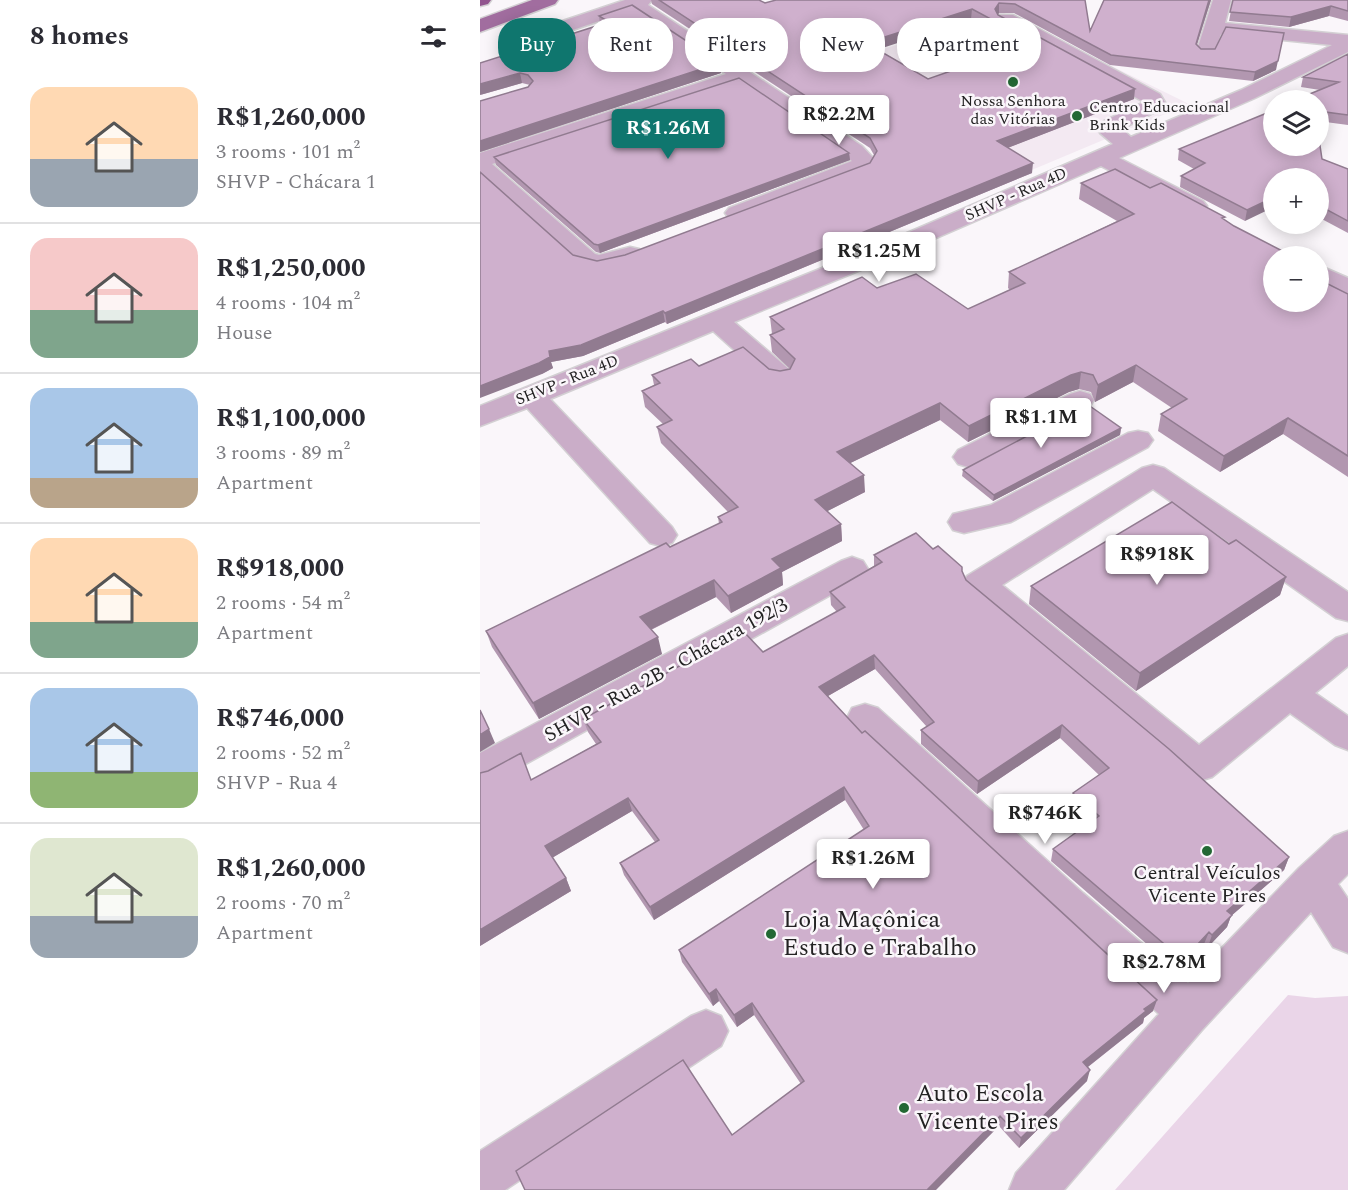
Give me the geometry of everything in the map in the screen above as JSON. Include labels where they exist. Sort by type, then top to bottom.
[{"type":"main road","points":[[480,26],[549,0]]},
{"type":"street","points":[[1206,52],[1222,0]]},
{"type":"street","points":[[576,23],[638,2],[864,160],[861,166],[715,222]]},
{"type":"street","points":[[1215,28],[1344,49]]},
{"type":"street","points":[[1041,38],[1153,99],[1156,104],[1112,126],[1111,134],[1129,145]]},
{"type":"street","name":"SHVP - Rua 4D","points":[[480,417],[864,259],[892,263],[905,268],[897,260],[893,248],[1248,94],[1344,49]]},
{"type":"street","points":[[650,246],[617,259],[599,263],[586,259],[480,163],[741,76]]},
{"type":"street","points":[[1100,157],[1218,219]]},
{"type":"street","points":[[1329,278],[1348,288]]},
{"type":"street","points":[[716,320],[781,377]]},
{"type":"street","points":[[531,395],[661,535]]},
{"type":"street","points":[[968,457],[1080,400]]},
{"type":"street","points":[[964,522],[1000,514],[1138,440]]},
{"type":"street","points":[[1348,609],[1153,475],[979,584],[1199,766],[1348,647]]},
{"type":"street","name":"SHVP - Rua 2B - Chácara 192/3","points":[[480,771],[852,569]]},
{"type":"street","points":[[1289,693],[1348,735]]},
{"type":"street","points":[[865,718],[1069,906],[1189,1012]]},
{"type":"street","points":[[1033,1190],[1189,1012],[1348,848]]},
{"type":"street","points":[[1313,882],[1348,934]]},
{"type":"street","points":[[480,1179],[706,1030]]},
{"type":"shaded area","name":"Nossa Senhora das Vitórias","points":[[1002,12],[1014,18],[983,18]]},
{"type":"shaded area","name":"Nossa Senhora das Vitórias","points":[[1041,31],[1189,104],[1027,172],[863,72],[885,72],[885,49],[897,45],[897,72],[1041,72]]},
{"type":"shaded area","points":[[1288,995],[1315,998],[1348,996],[1348,1190],[1115,1190]]},
{"type":"building","points":[[659,0],[759,0],[765,3],[776,0],[1085,0],[1090,31],[1104,0],[1209,0],[1196,44],[1201,49],[1215,49],[1226,27],[1284,33],[1278,61],[1255,72],[1111,55],[1015,4],[999,3],[995,9],[998,15],[1004,18],[989,18],[972,9],[944,18],[897,18],[897,33],[885,37],[885,18],[800,18],[800,72],[885,72],[885,54],[897,61],[897,72],[916,72],[928,79],[948,72],[1041,72],[1041,38],[1135,89],[997,141],[1033,163],[665,313],[663,311],[581,345],[549,351],[550,357],[539,363],[480,386],[480,172],[573,255],[597,261],[625,255],[870,163],[877,151],[870,138],[769,72],[788,72],[788,18],[687,18]]},
{"type":"building","points":[[1233,0],[1348,0],[1348,11],[1331,6],[1291,17],[1230,12]]},
{"type":"building","points":[[632,5],[652,18],[602,18],[599,16]]},
{"type":"building","points":[[588,29],[588,72],[673,72],[673,32],[685,40],[685,72],[692,72],[480,141],[480,101],[528,87],[533,81],[528,75],[520,73],[480,84],[480,63],[498,57],[498,72],[576,72],[576,32]]},
{"type":"building","points":[[1348,54],[1348,115],[1329,112],[1329,90],[1319,90],[1339,82],[1303,77]]},
{"type":"building","points":[[739,78],[849,153],[598,245],[594,244],[494,157]]},
{"type":"building","points":[[1263,115],[1263,156],[1322,156],[1322,159],[1348,169],[1348,221],[1329,211],[1329,168],[1263,168],[1263,202],[1247,210],[1181,176],[1205,163],[1179,149]]},
{"type":"building","points":[[1115,169],[1150,188],[1161,183],[1225,217],[1222,218],[1273,246],[1263,246],[1263,312],[1329,312],[1329,284],[1348,294],[1348,456],[1288,418],[1224,456],[1161,414],[1187,399],[1136,365],[1098,385],[1093,375],[1081,372],[1071,375],[969,426],[940,403],[837,452],[864,475],[815,500],[841,524],[772,559],[781,568],[728,596],[714,580],[640,617],[658,637],[533,703],[486,631],[666,543],[670,547],[722,522],[718,517],[738,507],[657,427],[672,420],[642,391],[660,383],[652,375],[691,359],[699,366],[743,347],[769,369],[780,371],[790,369],[795,359],[770,335],[784,329],[770,317],[862,277],[877,288],[916,274],[968,309],[1025,283],[1009,272],[1134,214],[1081,183]]},
{"type":"building","points":[[1087,404],[1121,428],[994,495],[963,470]]},
{"type":"building","points":[[1172,502],[1229,544],[1236,540],[1286,577],[1140,673],[1031,586]]},
{"type":"building","points":[[916,533],[933,549],[938,546],[962,567],[966,580],[1169,749],[1289,857],[1227,911],[1232,915],[1212,935],[1209,932],[1183,960],[1053,849],[1099,816],[1073,793],[1109,768],[1062,725],[978,781],[921,730],[934,722],[874,655],[819,687],[862,733],[865,731],[1157,1000],[1083,1062],[1090,1070],[1021,1138],[1000,1116],[927,1190],[525,1190],[516,1171],[683,1060],[732,1135],[804,1081],[752,1003],[734,1015],[716,989],[709,994],[679,950],[869,826],[844,787],[650,907],[620,863],[659,840],[628,798],[545,846],[566,878],[480,930],[480,773],[521,753],[531,780],[601,742],[583,719],[743,631],[763,652],[845,607],[830,592],[882,562],[874,555]]},
{"type":"building","points":[[480,710],[489,729],[480,735]]},
{"type":"place","name":"Nossa Senhora das Vitórias","points":[[1013,82]]},
{"type":"place","name":"Centro Educacional Brink Kids","points":[[1077,116]]},
{"type":"place","name":"Central Veículos Vicente Pires","points":[[1207,851]]},
{"type":"place","name":"Loja Maçônica Estudo e Trabalho","points":[[771,934]]},
{"type":"place","name":"Auto Escola Vicente Pires","points":[[904,1108]]}]
